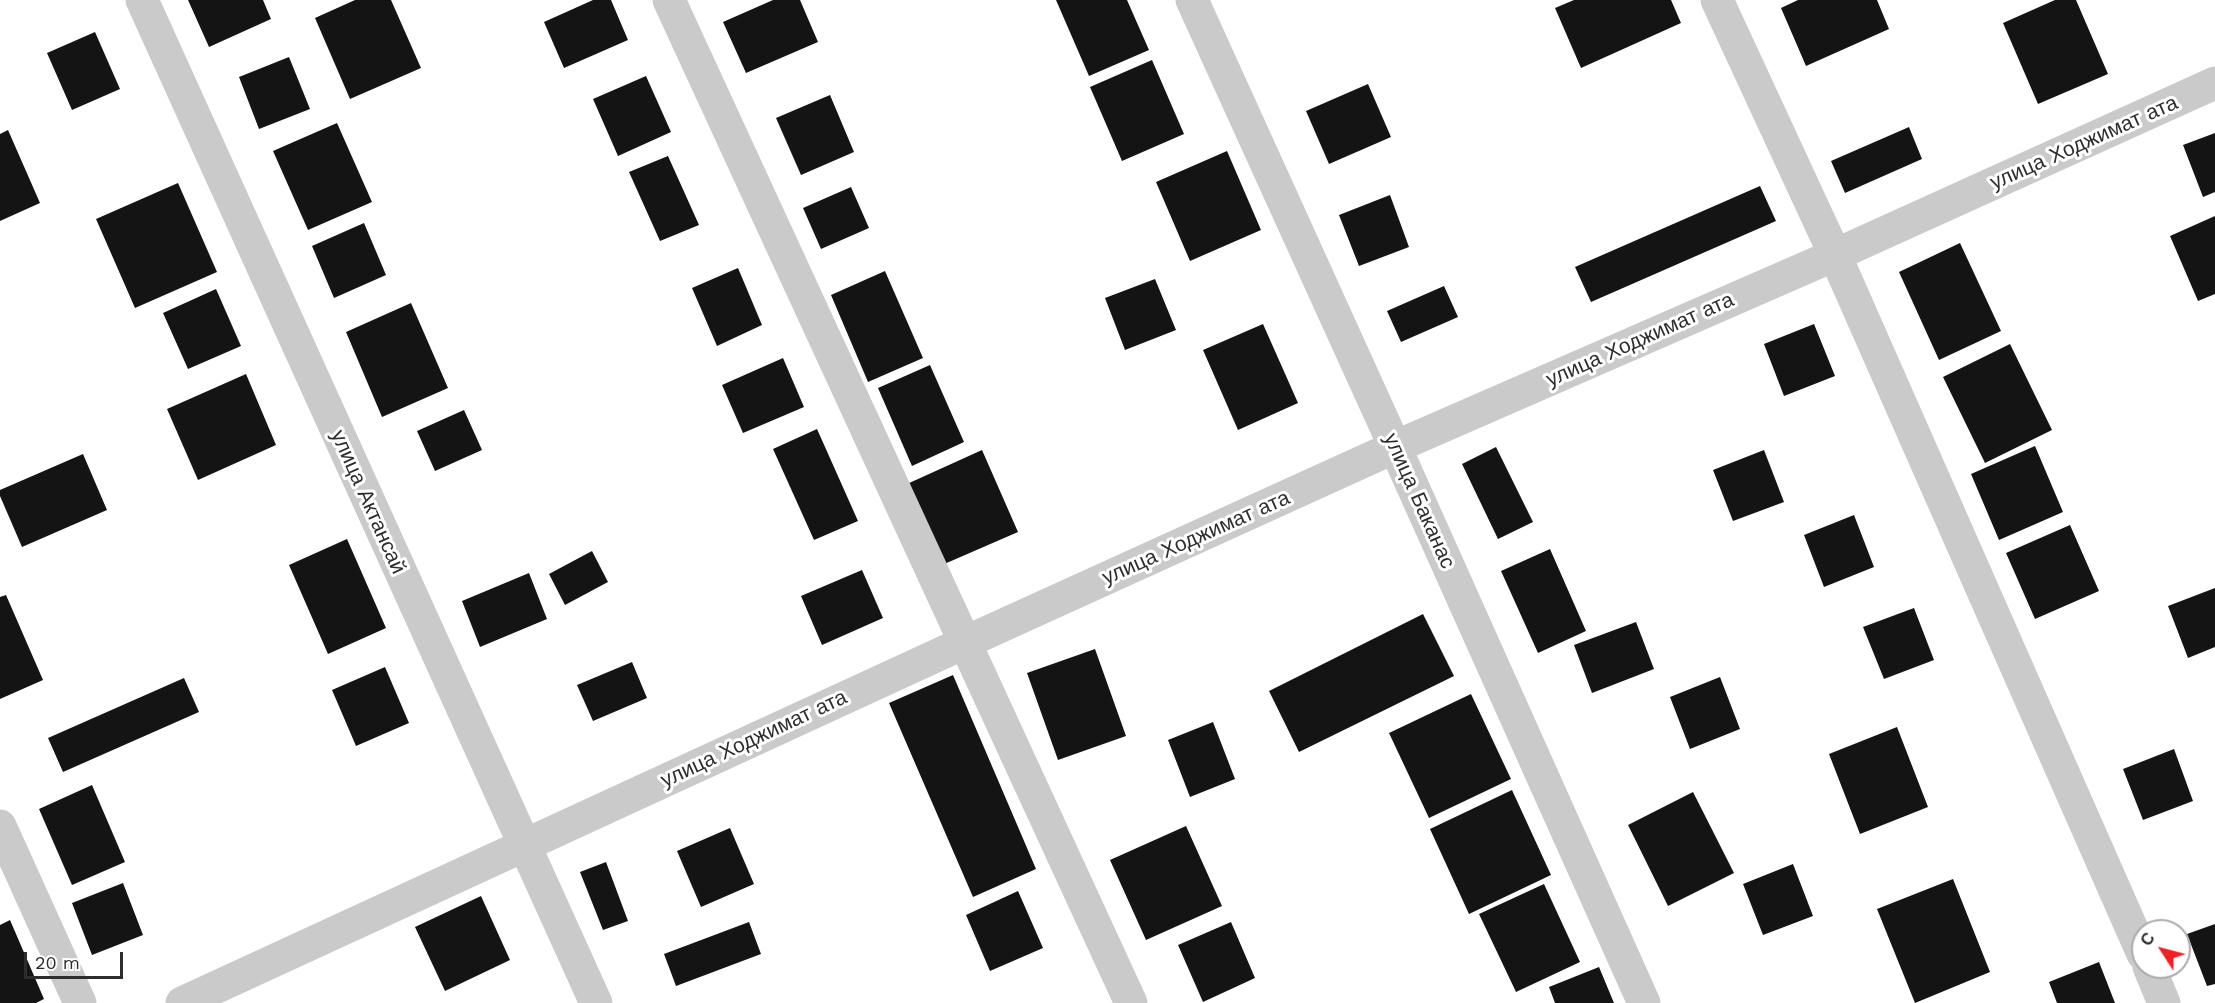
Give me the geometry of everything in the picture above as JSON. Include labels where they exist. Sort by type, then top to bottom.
[{"type":"street","name":"улица Актансай","points":[[141,0],[596,1003]]},
{"type":"street","points":[[669,0],[1131,1003]]},
{"type":"street","name":"улица Баканас","points":[[1191,0],[1395,447],[1644,1003]]},
{"type":"street","points":[[1718,0],[1835,255],[2131,927]]},
{"type":"street","name":"улица Ходжимат ата","points":[[182,1003],[1395,447],[1835,255],[2215,83]]},
{"type":"street","points":[[0,826],[80,1003]]},
{"type":"street","points":[[2154,979],[2164,1003]]},
{"type":"building","points":[[188,0],[263,0],[271,19],[209,47]]},
{"type":"building","points":[[355,0],[391,0],[421,68],[350,99],[315,18]]},
{"type":"building","points":[[593,0],[611,0],[628,40],[564,68],[544,22]]},
{"type":"building","points":[[773,0],[800,0],[818,42],[746,73],[723,22]]},
{"type":"building","points":[[1056,0],[1127,0],[1149,50],[1089,76]]},
{"type":"building","points":[[1574,0],[1671,0],[1681,23],[1581,68],[1555,8]]},
{"type":"building","points":[[1798,0],[1877,0],[1889,29],[1806,66],[1781,8]]},
{"type":"building","points":[[2055,0],[2076,0],[2108,74],[2038,104],[2003,23]]},
{"type":"building","points":[[95,32],[120,89],[72,110],[47,53]]},
{"type":"building","points":[[289,57],[310,109],[259,129],[239,77]]},
{"type":"building","points":[[1152,60],[1184,134],[1122,161],[1090,87]]},
{"type":"building","points":[[646,76],[671,132],[618,156],[593,99]]},
{"type":"building","points":[[1368,84],[1391,137],[1329,164],[1306,111]]},
{"type":"building","points":[[830,95],[854,152],[801,175],[776,118]]},
{"type":"building","points":[[337,123],[372,202],[308,230],[273,151]]},
{"type":"building","points":[[1909,127],[1922,159],[1845,193],[1831,161]]},
{"type":"building","points":[[8,130],[40,203],[0,221],[0,134]]},
{"type":"building","points":[[2215,133],[2215,192],[2203,197],[2183,145]]},
{"type":"building","points":[[1227,151],[1261,230],[1190,261],[1156,182]]},
{"type":"building","points":[[668,156],[699,225],[660,241],[629,172]]},
{"type":"building","points":[[178,183],[217,272],[135,308],[96,219]]},
{"type":"building","points":[[1760,186],[1776,221],[1591,302],[1575,267]]},
{"type":"building","points":[[851,187],[869,228],[821,249],[803,208]]},
{"type":"building","points":[[1390,195],[1409,247],[1359,266],[1339,215]]},
{"type":"building","points":[[2215,216],[2215,294],[2198,301],[2170,236]]},
{"type":"building","points":[[364,223],[386,275],[334,298],[312,246]]},
{"type":"building","points":[[1960,243],[2001,331],[1939,360],[1899,272]]},
{"type":"building","points":[[738,268],[762,325],[717,346],[692,288]]},
{"type":"building","points":[[885,271],[923,358],[868,382],[831,295]]},
{"type":"building","points":[[1155,279],[1176,330],[1125,350],[1105,298]]},
{"type":"building","points":[[1444,286],[1458,317],[1401,342],[1387,311]]},
{"type":"building","points":[[216,289],[241,346],[188,369],[163,313]]},
{"type":"building","points":[[411,303],[448,388],[382,417],[346,332]]},
{"type":"building","points":[[1263,324],[1298,403],[1238,430],[1203,350]]},
{"type":"building","points":[[1814,324],[1835,376],[1784,396],[1764,344]]},
{"type":"building","points":[[2010,344],[2052,430],[1985,463],[1943,377]]},
{"type":"building","points":[[783,358],[804,407],[743,433],[722,385]]},
{"type":"building","points":[[930,365],[964,442],[912,466],[878,388]]},
{"type":"building","points":[[246,374],[276,445],[198,480],[167,409]]},
{"type":"building","points":[[464,410],[482,450],[435,471],[417,431]]},
{"type":"building","points":[[817,429],[858,521],[814,540],[773,449]]},
{"type":"building","points":[[2035,446],[2063,512],[1999,540],[1971,474]]},
{"type":"building","points":[[1496,447],[1533,522],[1498,539],[1462,464]]},
{"type":"building","points":[[982,450],[1018,532],[942,565],[907,484]]},
{"type":"building","points":[[1764,450],[1784,502],[1733,521],[1713,470]]},
{"type":"building","points":[[83,454],[107,510],[22,547],[0,496],[0,490]]},
{"type":"building","points":[[1854,515],[1874,567],[1824,587],[1804,535]]},
{"type":"building","points":[[2070,525],[2099,591],[2035,619],[2006,553]]},
{"type":"building","points":[[347,539],[386,628],[328,654],[289,565]]},
{"type":"building","points":[[1550,549],[1586,631],[1538,653],[1501,571]]},
{"type":"building","points":[[592,551],[608,582],[565,605],[549,574]]},
{"type":"building","points":[[862,570],[883,618],[822,645],[801,596]]},
{"type":"building","points":[[529,573],[547,619],[480,647],[462,601]]},
{"type":"building","points":[[2215,588],[2215,647],[2188,658],[2168,606]]},
{"type":"building","points":[[6,595],[43,680],[0,699],[0,597]]},
{"type":"building","points":[[1914,608],[1934,660],[1884,679],[1863,627]]},
{"type":"building","points":[[1423,614],[1454,676],[1299,752],[1269,691]]},
{"type":"building","points":[[1636,622],[1654,669],[1592,693],[1574,645]]},
{"type":"building","points":[[1095,649],[1126,736],[1058,760],[1027,673]]},
{"type":"building","points":[[632,662],[647,698],[593,721],[577,685]]},
{"type":"building","points":[[385,667],[409,723],[356,746],[332,690]]},
{"type":"building","points":[[953,675],[1036,869],[973,897],[889,703]]},
{"type":"building","points":[[1720,677],[1740,729],[1690,749],[1670,697]]},
{"type":"building","points":[[184,678],[199,712],[63,772],[48,738]]},
{"type":"building","points":[[1471,694],[1511,779],[1429,818],[1389,733]]},
{"type":"building","points":[[1213,722],[1235,779],[1190,797],[1168,740]]},
{"type":"building","points":[[1897,727],[1928,807],[1860,834],[1829,754]]},
{"type":"building","points":[[2174,749],[2193,801],[2143,820],[2123,769]]},
{"type":"building","points":[[92,785],[125,862],[72,885],[39,809]]},
{"type":"building","points":[[1512,790],[1551,875],[1469,914],[1430,829]]},
{"type":"building","points":[[1693,792],[1734,873],[1668,906],[1628,825]]},
{"type":"building","points":[[1186,826],[1222,906],[1146,940],[1110,860]]},
{"type":"building","points":[[730,828],[754,884],[701,907],[677,851]]},
{"type":"building","points":[[606,862],[628,921],[603,930],[580,872]]},
{"type":"building","points":[[1793,864],[1813,916],[1763,935],[1743,884]]},
{"type":"building","points":[[1953,879],[1990,972],[1915,1003],[1877,909]]},
{"type":"building","points":[[123,883],[143,935],[92,955],[72,903]]},
{"type":"building","points":[[1544,884],[1580,962],[1516,992],[1479,914]]},
{"type":"building","points":[[1018,891],[1043,948],[990,971],[966,915]]},
{"type":"building","points":[[481,896],[510,960],[445,991],[415,927]]},
{"type":"building","points":[[10,920],[44,999],[36,1003],[0,1003],[0,925]]},
{"type":"building","points":[[749,922],[761,954],[676,986],[664,954]]},
{"type":"building","points":[[1231,922],[1255,978],[1203,1002],[1178,945]]},
{"type":"building","points":[[2215,924],[2215,984],[2207,986],[2191,944],[2191,933]]},
{"type":"building","points":[[2099,962],[2115,1003],[2057,1003],[2049,982]]},
{"type":"building","points":[[1599,967],[1614,1003],[1555,1003],[1549,987]]}]
